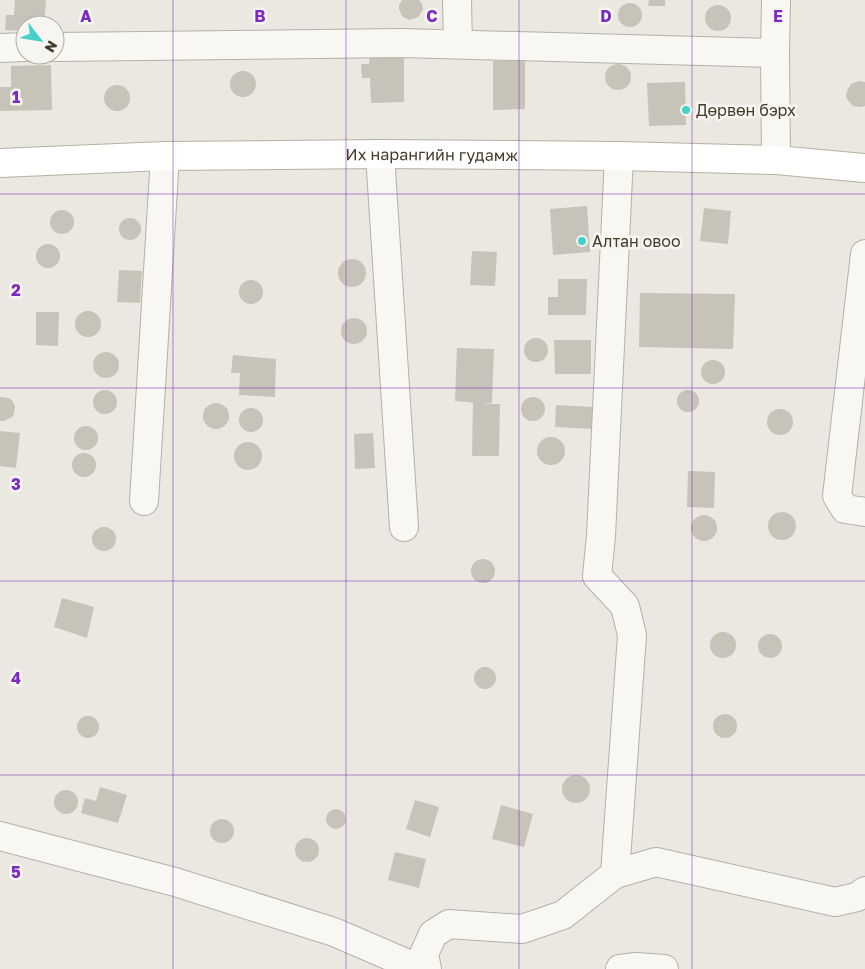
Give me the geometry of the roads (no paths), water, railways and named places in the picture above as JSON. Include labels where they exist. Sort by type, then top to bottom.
[{"type":"main road","name":"Их нарангийн гудамж","points":[[0,163],[165,156],[380,154],[619,156],[776,160],[865,168]]},
{"type":"street","points":[[457,0],[458,44]]},
{"type":"street","points":[[776,0],[776,160]]},
{"type":"street","points":[[65,47],[392,43],[775,53]]},
{"type":"street","points":[[0,48],[15,47]]},
{"type":"street","points":[[380,154],[404,527]]},
{"type":"street","points":[[144,501],[165,156]]},
{"type":"street","points":[[616,874],[632,635],[625,606],[597,576],[601,536],[619,156]]},
{"type":"street","points":[[865,254],[837,496],[845,509],[865,512]]},
{"type":"street","points":[[0,836],[174,882],[334,932],[420,969]]},
{"type":"street","points":[[427,969],[424,954],[433,934],[449,924],[522,929],[563,915],[616,874],[656,862],[835,902],[857,898],[865,891]]},
{"type":"street","points":[[620,969],[636,967],[664,969]]},
{"type":"place","name":"Дөрвөн бэрх","points":[[686,110]]},
{"type":"place","name":"Алтан овоо","points":[[582,241]]}]
